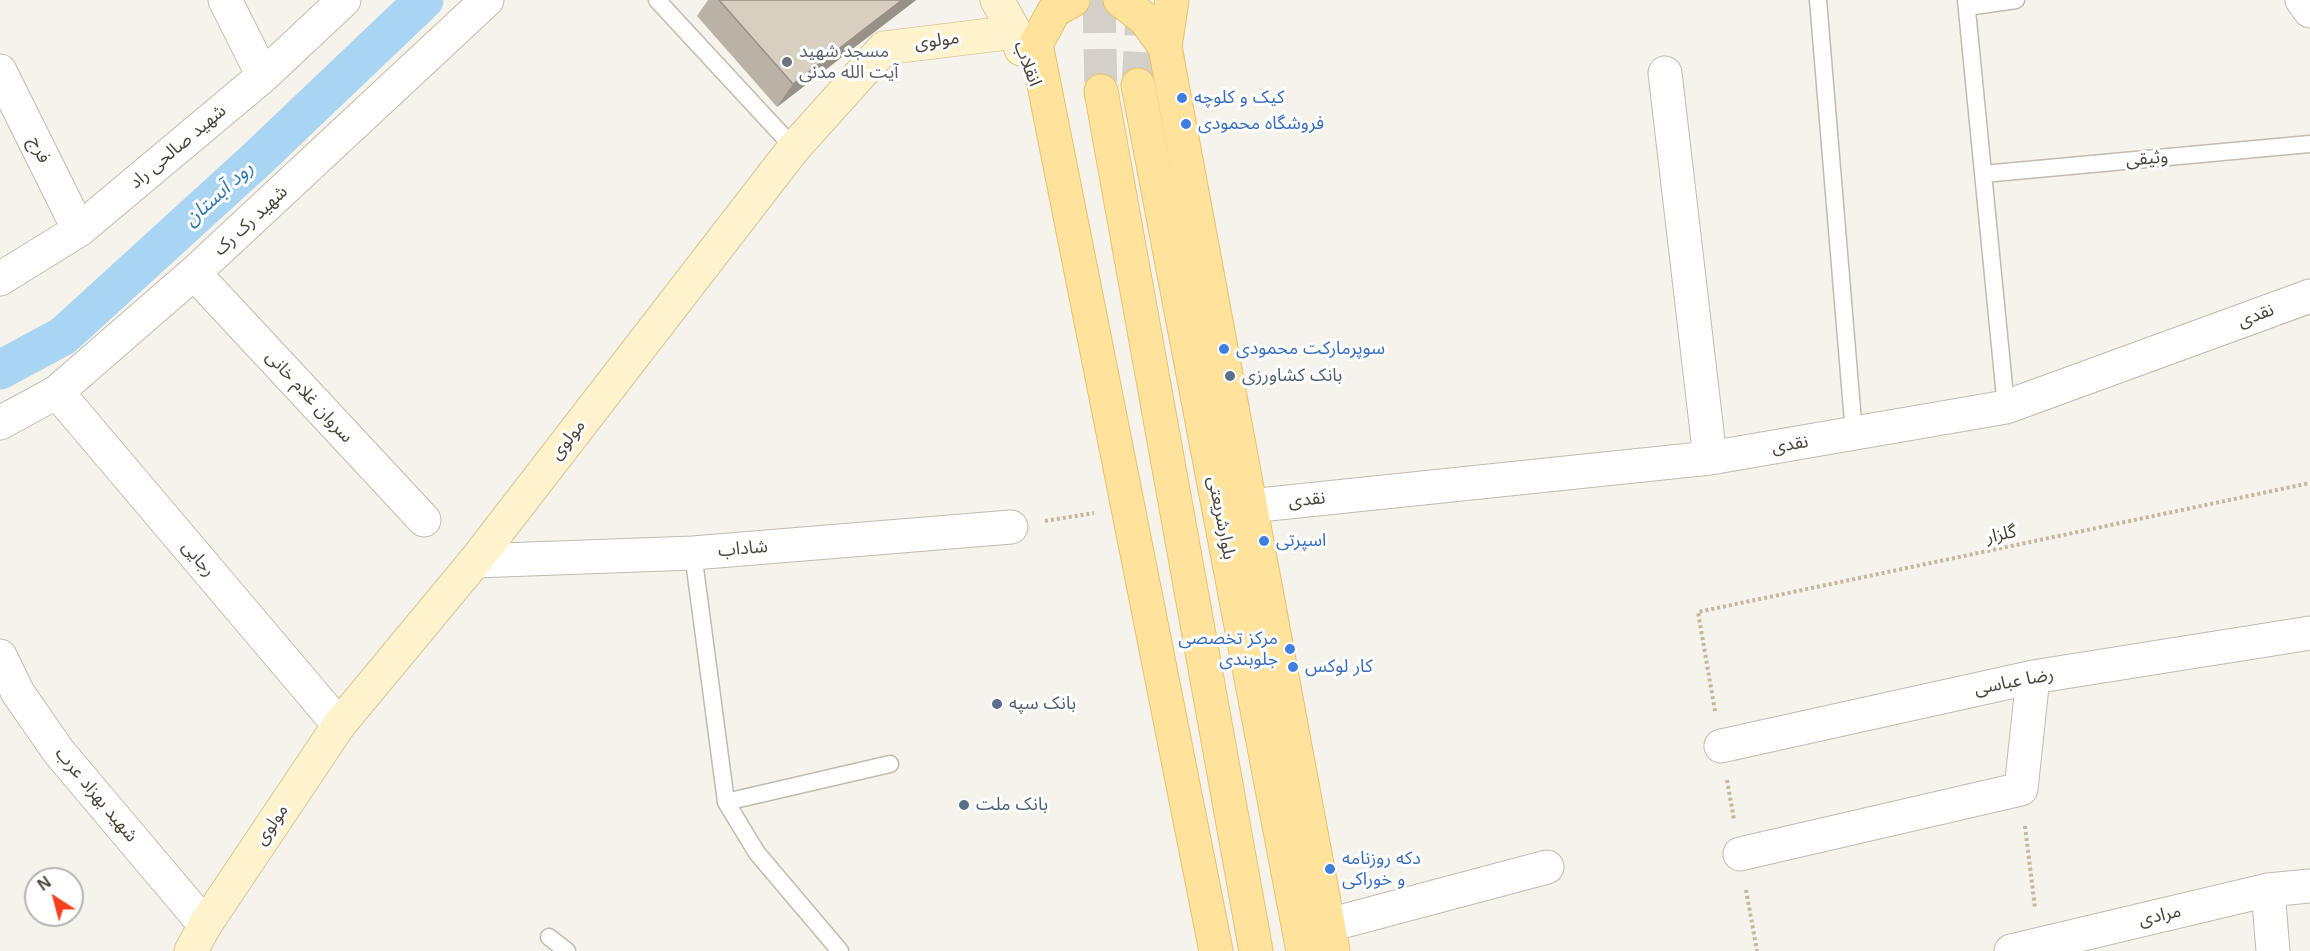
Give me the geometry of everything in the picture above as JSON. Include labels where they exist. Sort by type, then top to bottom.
[{"type":"main road","points":[[1073,0],[1054,11],[1036,44],[1216,951]]},
{"type":"main road","points":[[1120,0],[1145,19],[1165,46]]},
{"type":"main road","points":[[1172,0],[1165,46],[1331,938]]},
{"type":"main road","name":"بلوارشریعتی","points":[[1138,85],[1303,951]]},
{"type":"main road","points":[[1101,91],[1256,951]]},
{"type":"street","points":[[225,0],[263,76]]},
{"type":"street","name":"شهید صالحی راد","points":[[0,279],[79,230],[263,76],[344,0]]},
{"type":"street","name":"شهید رک رک","points":[[0,423],[57,393],[194,273],[487,0]]},
{"type":"street","name":"انقلاب","points":[[997,0],[1014,32],[1052,131]]},
{"type":"street","points":[[2302,0],[2310,11]]},
{"type":"street","name":"مولوی","points":[[198,938],[339,725],[475,561],[794,148],[884,48],[1014,32]]},
{"type":"street","name":"فرج","points":[[0,71],[79,230]]},
{"type":"street","points":[[1665,73],[1710,458]]},
{"type":"street","name":"سروان غلام خانی","points":[[194,273],[424,520]]},
{"type":"street","name":"نقدی","points":[[1250,506],[1710,458],[2006,407],[2310,296]]},
{"type":"street","name":"رجایی","points":[[57,393],[339,725]]},
{"type":"street","name":"شاداب","points":[[475,561],[693,553],[1011,527]]},
{"type":"street","name":"رضا عباسی","points":[[1721,746],[2033,677],[2310,633]]},
{"type":"street","name":"شهید بهزاد عرب","points":[[0,656],[18,693],[59,752],[198,938]]},
{"type":"street","points":[[1740,854],[2021,789],[2033,677]]},
{"type":"street","points":[[1331,938],[1547,867]]},
{"type":"street","name":"مرادی","points":[[2025,948],[2268,890],[2310,886]]},
{"type":"street","points":[[2268,890],[2272,951]]},
{"type":"lane","points":[[657,0],[794,148]]},
{"type":"lane","points":[[1818,0],[1854,434]]},
{"type":"lane","points":[[2006,407],[1967,4],[2016,0]]},
{"type":"lane","name":"وثیقی","points":[[1983,174],[2310,144]]},
{"type":"lane","points":[[693,553],[726,802],[757,853],[840,951]]},
{"type":"lane","points":[[726,802],[891,764]]},
{"type":"lane","points":[[549,937],[567,951]]},
{"type":"path","name":"گلزار","points":[[1698,612],[2310,483]]},
{"type":"path","points":[[1011,527],[1127,508]]},
{"type":"path","points":[[2021,789],[2025,948]]},
{"type":"building","name":"مسجد شهید آیت الله مدنی","points":[[719,0],[902,0],[793,84]]},
{"type":"waterway","name":"رود آبستان","points":[[0,370],[63,336],[257,159],[424,0]]},
{"type":"tunnel","points":[[1099,0],[1101,91]]},
{"type":"tunnel","points":[[1138,85],[1143,0]]},
{"type":"place","name":"مسجد شهید آیت الله مدنی","points":[[787,62]]},
{"type":"place","name":"کیک و کلوچه","points":[[1182,98]]},
{"type":"place","name":"فروشگاه محمودی","points":[[1186,124]]},
{"type":"place","name":"سوپرمارکت محمودی","points":[[1224,349]]},
{"type":"place","name":"بانک کشاورزی","points":[[1230,376]]},
{"type":"place","name":"اسپرتی","points":[[1264,541]]},
{"type":"place","name":"مرکز تخصصی جلوبندی","points":[[1290,649]]},
{"type":"place","name":"کار لوکس","points":[[1293,667]]},
{"type":"place","name":"بانک سپه","points":[[997,704]]},
{"type":"place","name":"بانک ملت","points":[[964,805]]},
{"type":"place","name":"دکه روزنامه و خوراکی","points":[[1330,869]]}]
